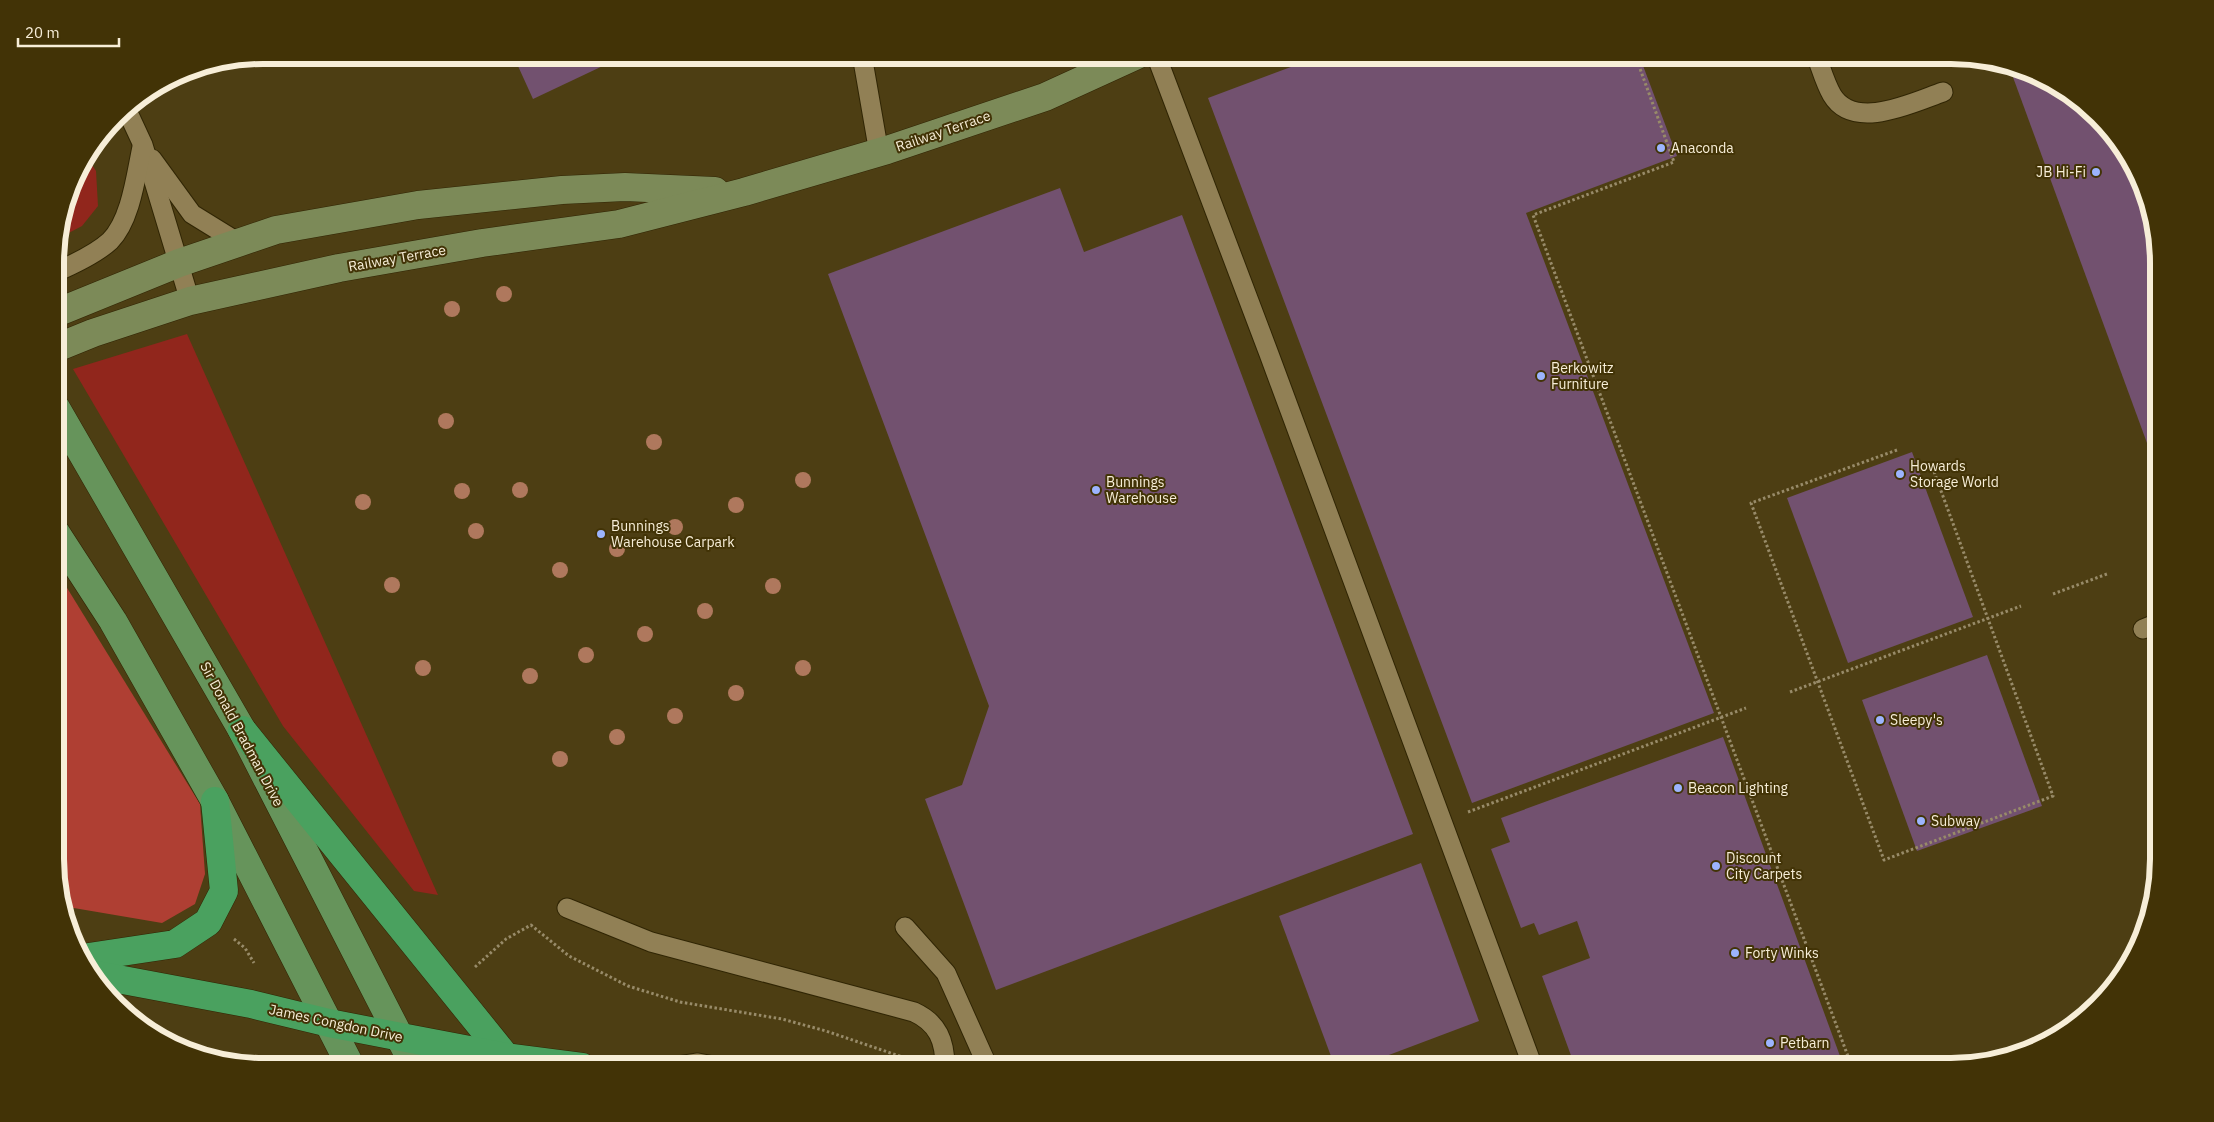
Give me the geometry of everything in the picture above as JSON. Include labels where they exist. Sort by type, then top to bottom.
[{"type":"highway","points":[[242,730],[506,1057]]},
{"type":"highway","points":[[89,957],[175,944],[208,922],[224,892],[215,801]]},
{"type":"highway","name":"James Congdon Drive","points":[[102,976],[251,1004],[329,1023],[514,1058]]},
{"type":"main road","name":"Railway Terrace","points":[[64,345],[93,333],[190,301],[339,268],[482,243],[619,224],[744,192],[879,153],[1045,97],[1117,64]]},
{"type":"main road","name":"Railway Terrace","points":[[64,310],[179,263],[276,230],[418,204],[553,191],[625,187],[744,192]]},
{"type":"main road","name":"Sir Donald Bradman Drive","points":[[64,422],[242,730],[410,1058]]},
{"type":"main road","points":[[64,545],[114,621],[215,801],[346,1058]]},
{"type":"lane","points":[[864,64],[879,153]]},
{"type":"lane","points":[[1159,64],[1530,1058]]},
{"type":"lane","points":[[1820,64],[1832,96],[1843,106],[1861,114],[1886,112],[1943,92]]},
{"type":"lane","points":[[129,116],[143,145],[190,301]]},
{"type":"lane","points":[[143,145],[192,214],[239,243]]},
{"type":"lane","points":[[64,268],[110,241],[126,218],[143,145]]},
{"type":"lane","points":[[567,908],[651,942],[914,1012],[927,1018],[937,1030],[943,1047],[944,1058]]},
{"type":"lane","points":[[905,928],[946,974],[984,1058]]},
{"type":"path","points":[[1638,64],[1674,162],[1533,216],[1849,1058]]},
{"type":"path","points":[[1897,450],[1751,503],[1884,860],[2053,796],[1933,468]]},
{"type":"path","points":[[2053,594],[2107,574]]},
{"type":"path","points":[[1790,692],[2021,606]]},
{"type":"path","points":[[1442,821],[1746,708]]},
{"type":"path","points":[[475,966],[506,939],[531,925],[568,956],[628,986],[680,1002],[782,1019],[826,1031],[906,1058]]},
{"type":"path","points":[[227,934],[244,948],[254,963]]},
{"type":"shaded area","points":[[90,162],[96,171],[98,206],[82,226],[66,235],[74,199]]},
{"type":"shaded area","points":[[187,334],[438,895],[414,891],[283,726],[73,369]]},
{"type":"shaded area","points":[[64,583],[200,804],[205,874],[195,904],[162,923],[70,907],[64,872]]},
{"type":"building","points":[[517,64],[607,64],[533,99]]},
{"type":"building","points":[[1299,64],[1642,64],[1677,156],[1526,213],[1714,713],[1472,803],[1208,98]]},
{"type":"building","points":[[2012,73],[2051,90],[2092,122],[2124,163],[2140,199],[2149,237],[2150,250],[2150,451]]},
{"type":"building","name":"Bunnings Warehouse","points":[[1060,188],[1084,252],[1182,215],[1413,834],[996,990],[925,799],[962,785],[989,706],[828,274]]},
{"type":"building","points":[[1912,452],[1973,617],[1848,663],[1787,498]]},
{"type":"building","points":[[1987,655],[2042,806],[1917,851],[1862,700]]},
{"type":"building","points":[[1723,737],[1841,1058],[1626,1058],[1625,1056],[1620,1058],[1586,1058],[1585,1056],[1572,1058],[1542,976],[1590,958],[1577,921],[1539,935],[1534,923],[1521,928],[1491,849],[1510,842],[1501,818]]},
{"type":"building","points":[[1421,863],[1479,1021],[1381,1058],[1332,1058],[1279,916]]},
{"type":"place","name":"Anaconda","points":[[1661,148]]},
{"type":"place","name":"JB Hi-Fi","points":[[2096,172]]},
{"type":"place","name":"Berkowitz Furniture","points":[[1541,376]]},
{"type":"place","name":"Howards Storage World","points":[[1900,474]]},
{"type":"place","name":"Bunnings Warehouse","points":[[1096,490]]},
{"type":"place","name":"Bunnings Warehouse Carpark","points":[[601,534]]},
{"type":"place","name":"Sleepy's","points":[[1880,720]]},
{"type":"place","name":"Beacon Lighting","points":[[1678,788]]},
{"type":"place","name":"Subway","points":[[1921,821]]},
{"type":"place","name":"Discount City Carpets","points":[[1716,866]]},
{"type":"place","name":"Forty Winks","points":[[1735,953]]},
{"type":"place","name":"Petbarn","points":[[1770,1043]]}]
